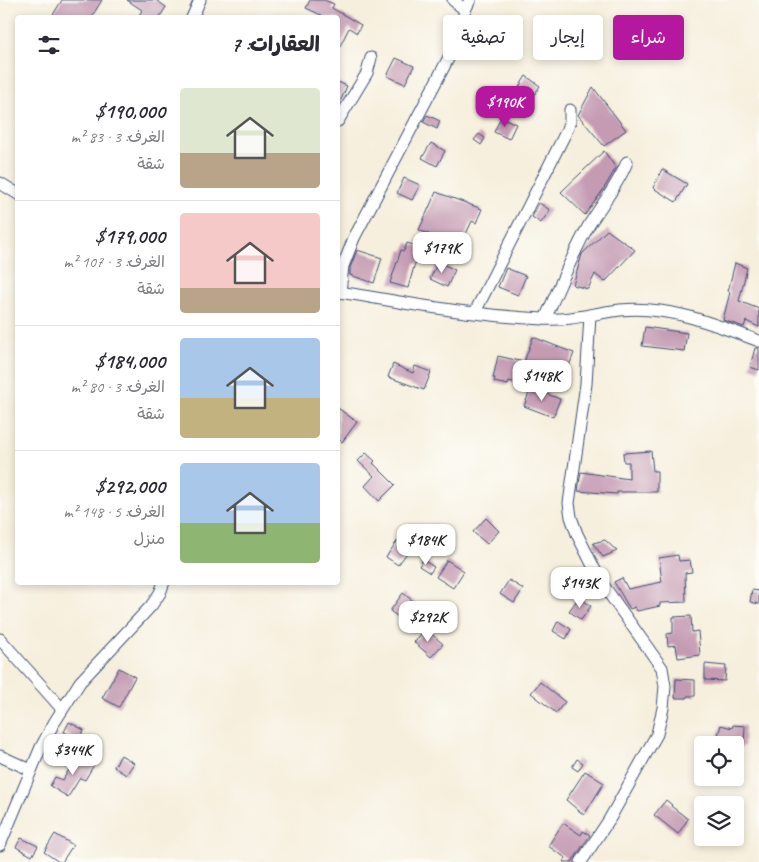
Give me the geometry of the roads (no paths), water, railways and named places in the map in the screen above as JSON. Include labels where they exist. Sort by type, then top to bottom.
[{"type":"street","points":[[340,286],[343,266],[354,238],[458,40],[468,5],[453,0]]},
{"type":"street","points":[[193,15],[197,1]]},
{"type":"street","points":[[340,118],[367,72],[371,58]]},
{"type":"street","points":[[475,312],[566,132],[570,121],[570,110]]},
{"type":"street","points":[[545,319],[578,245],[617,184],[627,162]]},
{"type":"street","points":[[0,183],[15,192]]},
{"type":"street","points":[[340,292],[433,308],[545,319],[567,319],[646,309],[671,312],[695,318],[759,341]]},
{"type":"street","points":[[581,862],[609,820],[657,734],[663,708],[665,686],[662,668],[601,582],[571,517],[569,503],[586,384],[590,315]]},
{"type":"street","points":[[0,844],[41,747],[62,709],[95,664],[151,606],[163,585]]},
{"type":"street","points":[[0,639],[62,709]]},
{"type":"street","points":[[0,756],[31,770]]}]
